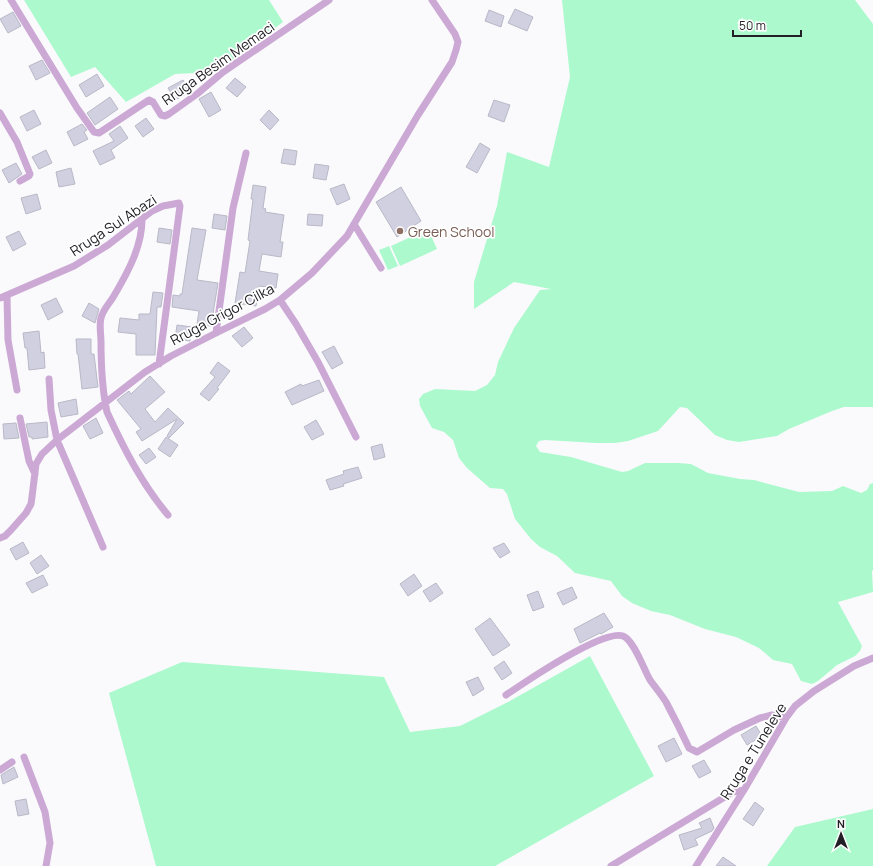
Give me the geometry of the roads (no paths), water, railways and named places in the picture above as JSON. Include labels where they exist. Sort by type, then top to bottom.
[{"type":"street","name":"Rruga Besim Memaci","points":[[11,0],[78,108],[94,132],[99,133],[149,100],[153,102],[161,115],[165,116],[169,114],[197,94],[223,72],[329,0]]},
{"type":"street","name":"Rruga Grigor Cilka","points":[[0,538],[5,536],[20,521],[28,509],[36,476],[36,464],[42,454],[57,440],[145,372],[216,332],[265,309],[280,300],[312,273],[347,236],[452,62],[458,42],[455,34],[432,0]]},
{"type":"street","points":[[0,113],[17,142],[30,174],[20,181]]},
{"type":"street","points":[[216,332],[233,208],[246,153]]},
{"type":"street","name":"Rruga Sul Abazi","points":[[3,297],[74,266],[108,245],[152,211],[163,206],[179,203],[180,206],[159,364]]},
{"type":"street","points":[[142,220],[140,238],[130,266],[115,294],[103,312],[101,319],[101,354],[105,403],[107,412],[132,463],[152,496],[168,515]]},
{"type":"street","points":[[354,224],[381,268]]},
{"type":"street","points":[[3,297],[8,340],[17,390]]},
{"type":"street","points":[[280,300],[318,362],[356,437]]},
{"type":"street","points":[[49,379],[51,410],[57,440],[103,547]]},
{"type":"street","points":[[20,418],[28,461],[36,476]]},
{"type":"street","points":[[506,695],[560,660],[584,648],[617,635],[625,637],[631,644],[650,679],[666,702],[689,748],[697,752],[734,730],[767,715],[786,718]]},
{"type":"street","name":"Rruga e Tuneleve","points":[[696,866],[744,790],[786,718],[795,706],[814,691],[854,666],[873,658]]},
{"type":"street","points":[[24,758],[45,812],[50,843],[46,866]]},
{"type":"street","points":[[0,770],[12,762]]},
{"type":"street","points":[[611,866],[733,792],[744,790]]},
{"type":"place","name":"Green School","points":[[400,231]]}]
